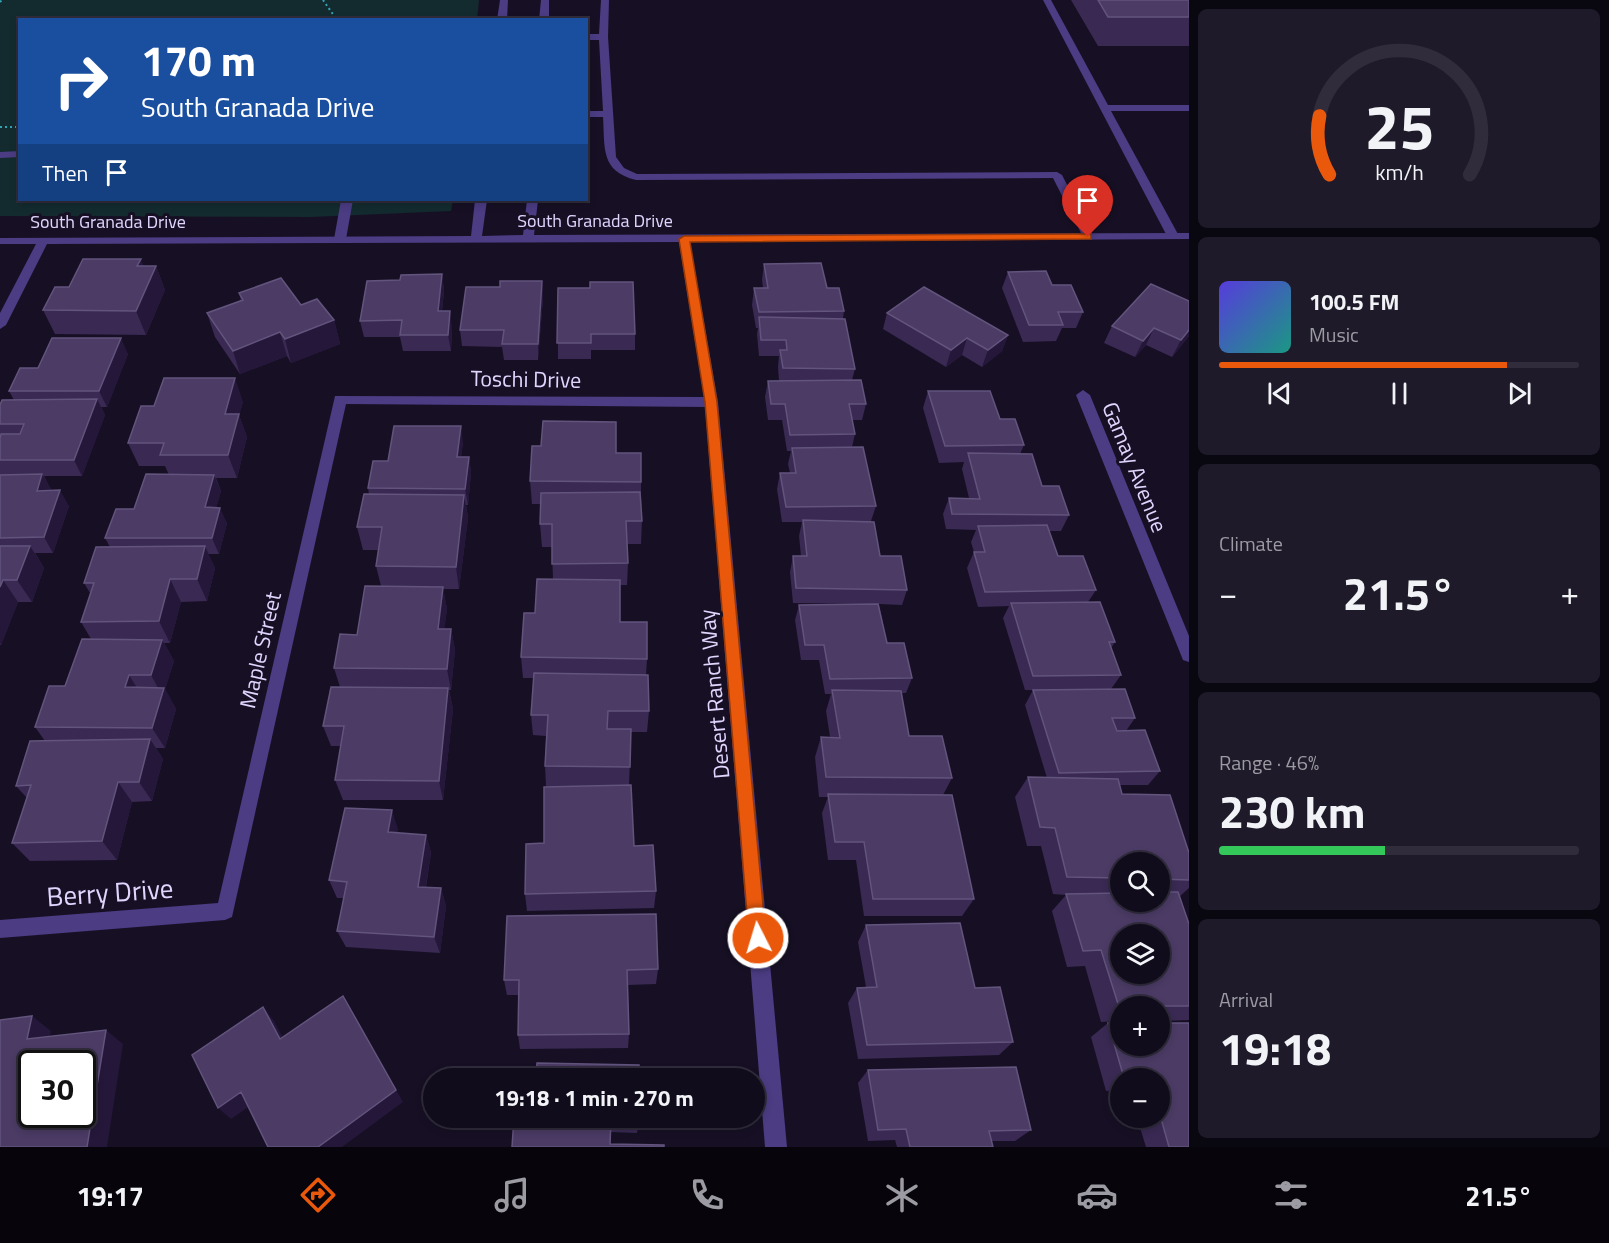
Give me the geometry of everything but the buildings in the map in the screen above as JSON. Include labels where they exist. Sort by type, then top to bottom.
[{"type":"street","points":[[502,18],[504,0]]},
{"type":"street","points":[[544,18],[545,0]]},
{"type":"street","points":[[604,0],[603,37],[611,157],[616,169],[636,177],[1057,175],[1088,237]]},
{"type":"street","points":[[1047,0],[1173,236]]},
{"type":"street","points":[[588,37],[603,37]]},
{"type":"street","points":[[1105,108],[1189,108]]},
{"type":"street","points":[[588,114],[608,114]]},
{"type":"street","points":[[0,154],[18,154]]},
{"type":"street","points":[[340,239],[347,201]]},
{"type":"street","points":[[476,239],[481,201]]},
{"type":"street","points":[[528,238],[532,201]]},
{"type":"street","name":"South Granada Drive","points":[[0,241],[1189,236]]},
{"type":"street","name":"Desert Ranch Way","points":[[684,239],[711,402],[776,1147]]},
{"type":"street","points":[[0,325],[43,241]]},
{"type":"street","name":"Gamay Avenue","points":[[1083,395],[1183,625],[1189,655]]},
{"type":"street","name":"Toschi Drive","points":[[340,399],[711,402]]},
{"type":"street","name":"Maple Street","points":[[225,911],[340,399]]},
{"type":"street","name":"Berry Drive","points":[[0,928],[225,911]]},
{"type":"path","points":[[323,0],[336,18]]},
{"type":"path","points":[[0,127],[18,127]]},
{"type":"green space","points":[[0,0],[479,0],[477,18],[18,18],[18,201],[453,201],[451,211],[310,217],[0,216]]},
{"type":"route","points":[[758,938],[711,402],[684,239],[1088,237]]}]
